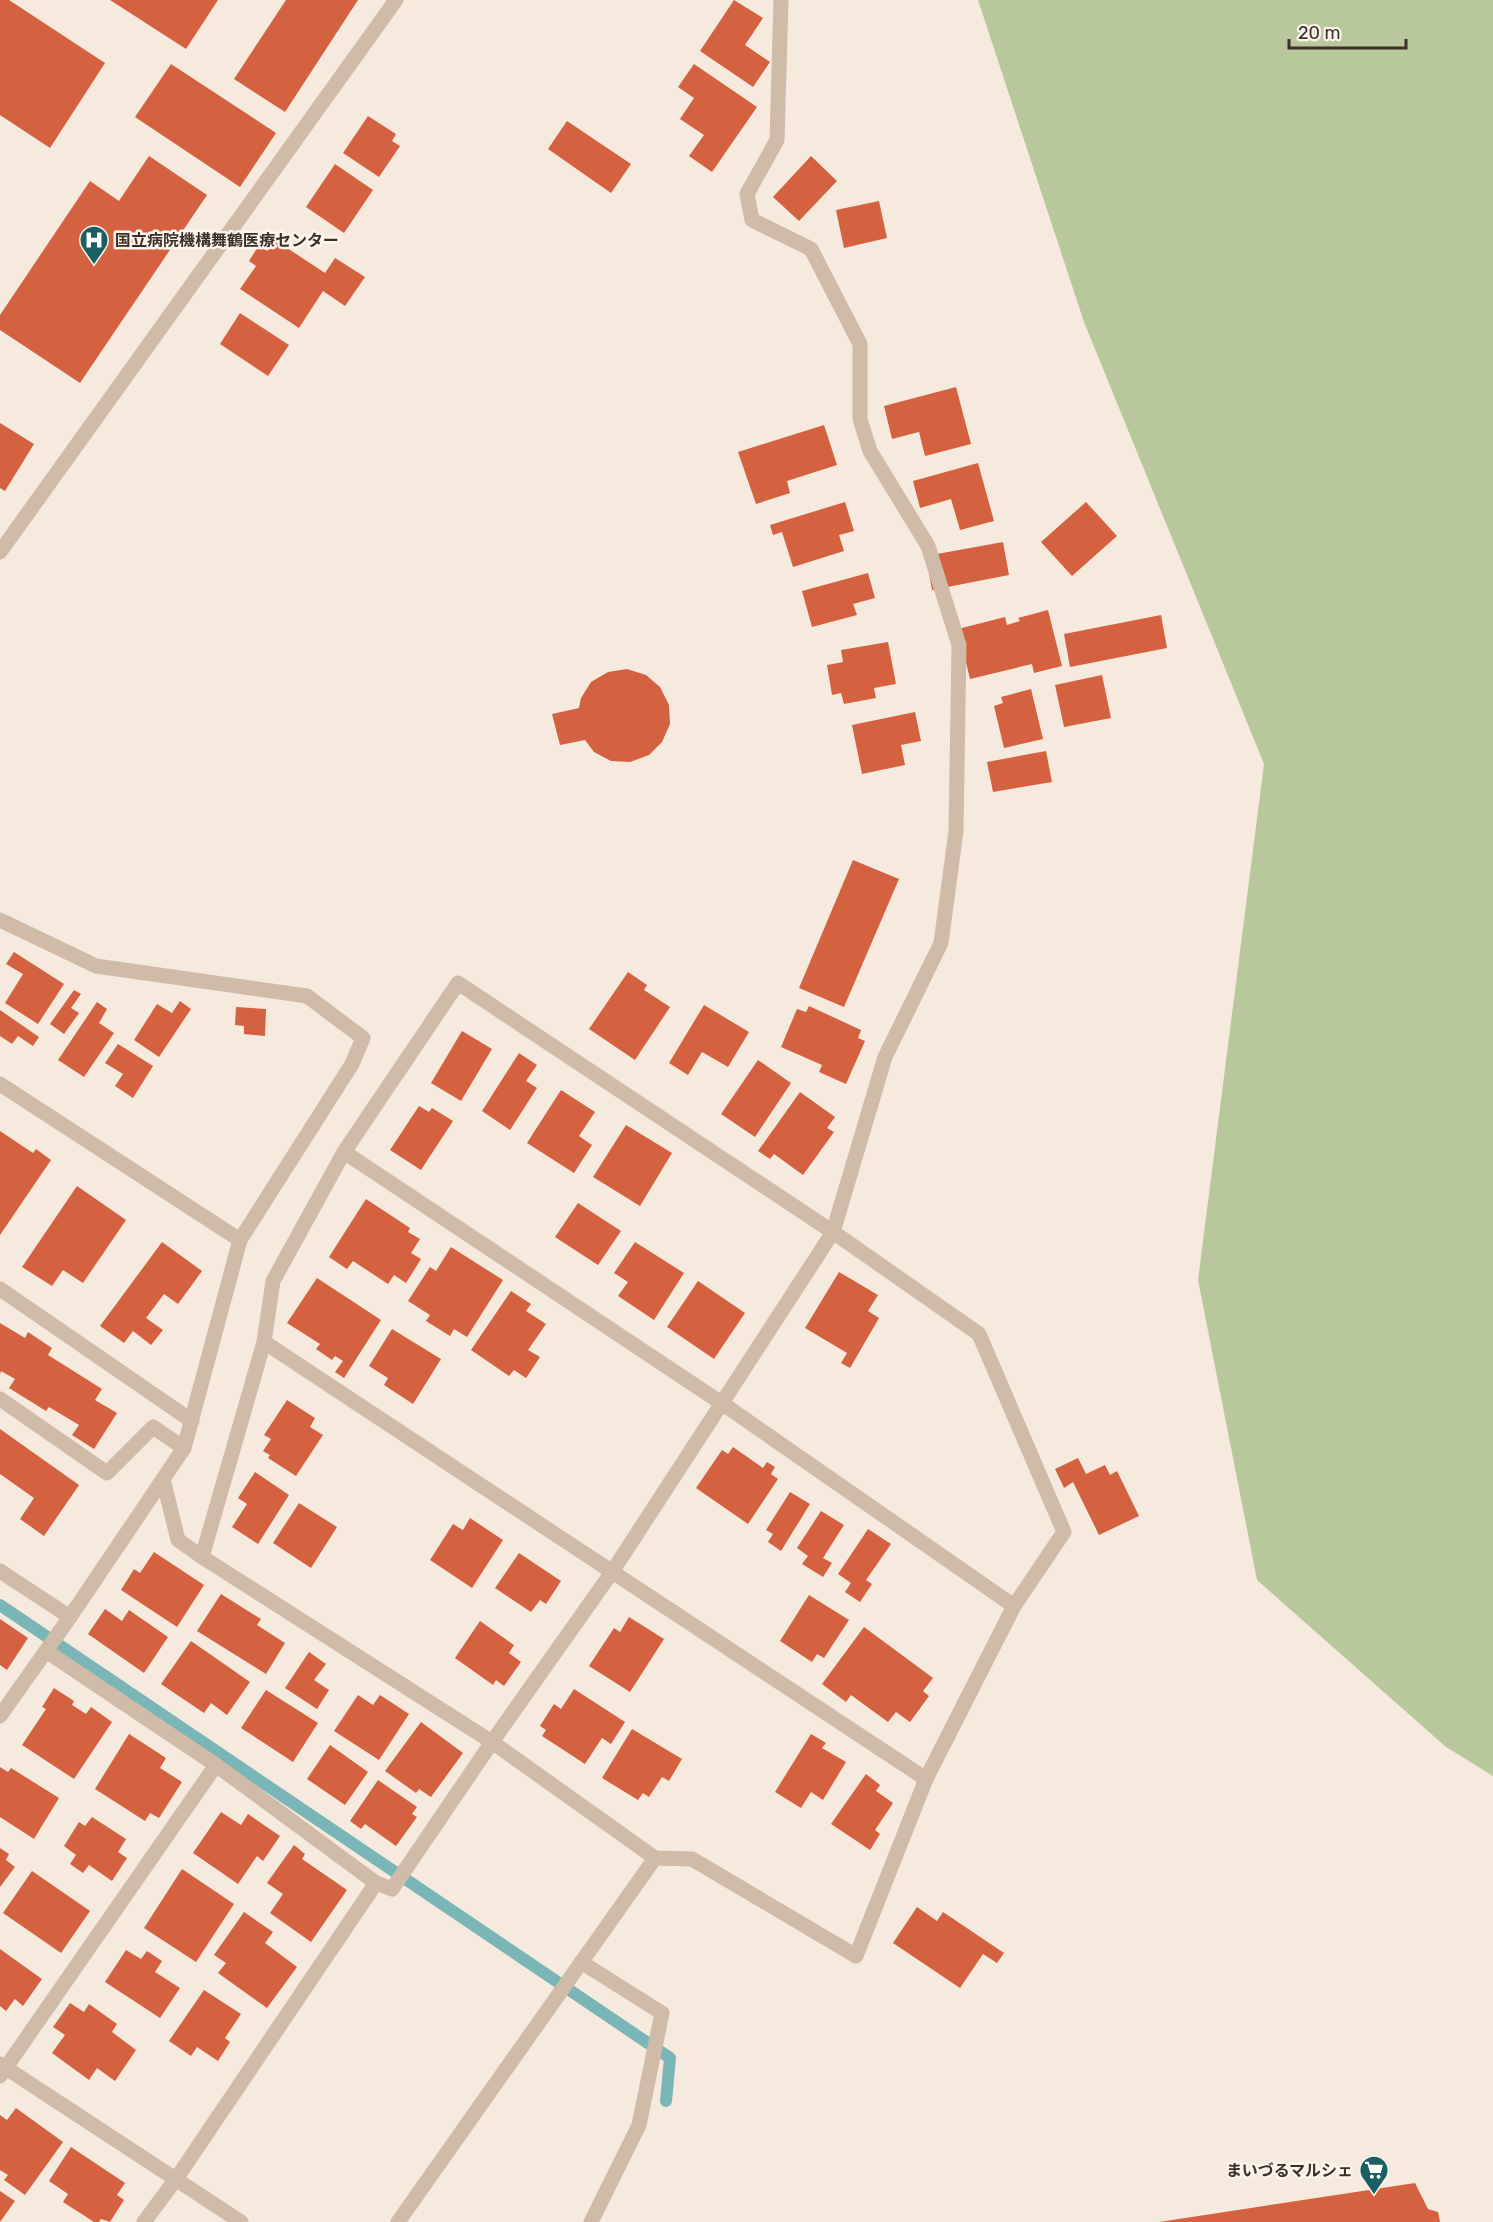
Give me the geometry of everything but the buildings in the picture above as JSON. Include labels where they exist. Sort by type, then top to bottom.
[{"type":"street","points":[[0,552],[396,0]]},
{"type":"street","points":[[46,1651],[216,1765],[376,1882],[392,1888],[612,1572],[833,1232],[885,1057],[941,943],[956,831],[959,645],[928,546],[870,451],[860,419],[860,344],[811,249],[753,220],[747,194],[777,140],[781,0]]},
{"type":"street","points":[[0,920],[96,966],[307,996],[363,1038],[352,1064],[240,1240],[184,1448],[0,1716]]},
{"type":"street","points":[[163,1479],[178,1540],[202,1557],[492,1742],[655,1858],[692,1860],[856,1956],[926,1779],[1014,1606],[1064,1532],[979,1334],[833,1232],[458,983],[344,1152],[273,1281],[264,1342],[202,1557]]},
{"type":"street","points":[[0,1084],[240,1240]]},
{"type":"street","points":[[344,1152],[723,1404],[1014,1606]]},
{"type":"street","points":[[0,1289],[192,1421]]},
{"type":"street","points":[[264,1342],[926,1779]]},
{"type":"street","points":[[0,1399],[107,1473],[153,1427],[184,1448]]},
{"type":"street","points":[[0,1571],[70,1617]]},
{"type":"street","points":[[216,1765],[2,2070],[241,2222]]},
{"type":"street","points":[[398,2222],[655,1858]]},
{"type":"street","points":[[144,2222],[176,2179],[376,1882]]},
{"type":"street","points":[[581,1962],[662,2013],[639,2125],[591,2222]]},
{"type":"green space","points":[[978,0],[1493,0],[1493,1776],[1446,1747],[1257,1580],[1198,1280],[1264,764],[1084,322]]},
{"type":"waterway","points":[[0,1605],[670,2058],[666,2101]]},
{"type":"place","name":"国立病院機構舞鶴医療センター","points":[[94,266]]},
{"type":"place","name":"まいづるマルシェ","points":[[1374,2196]]}]
